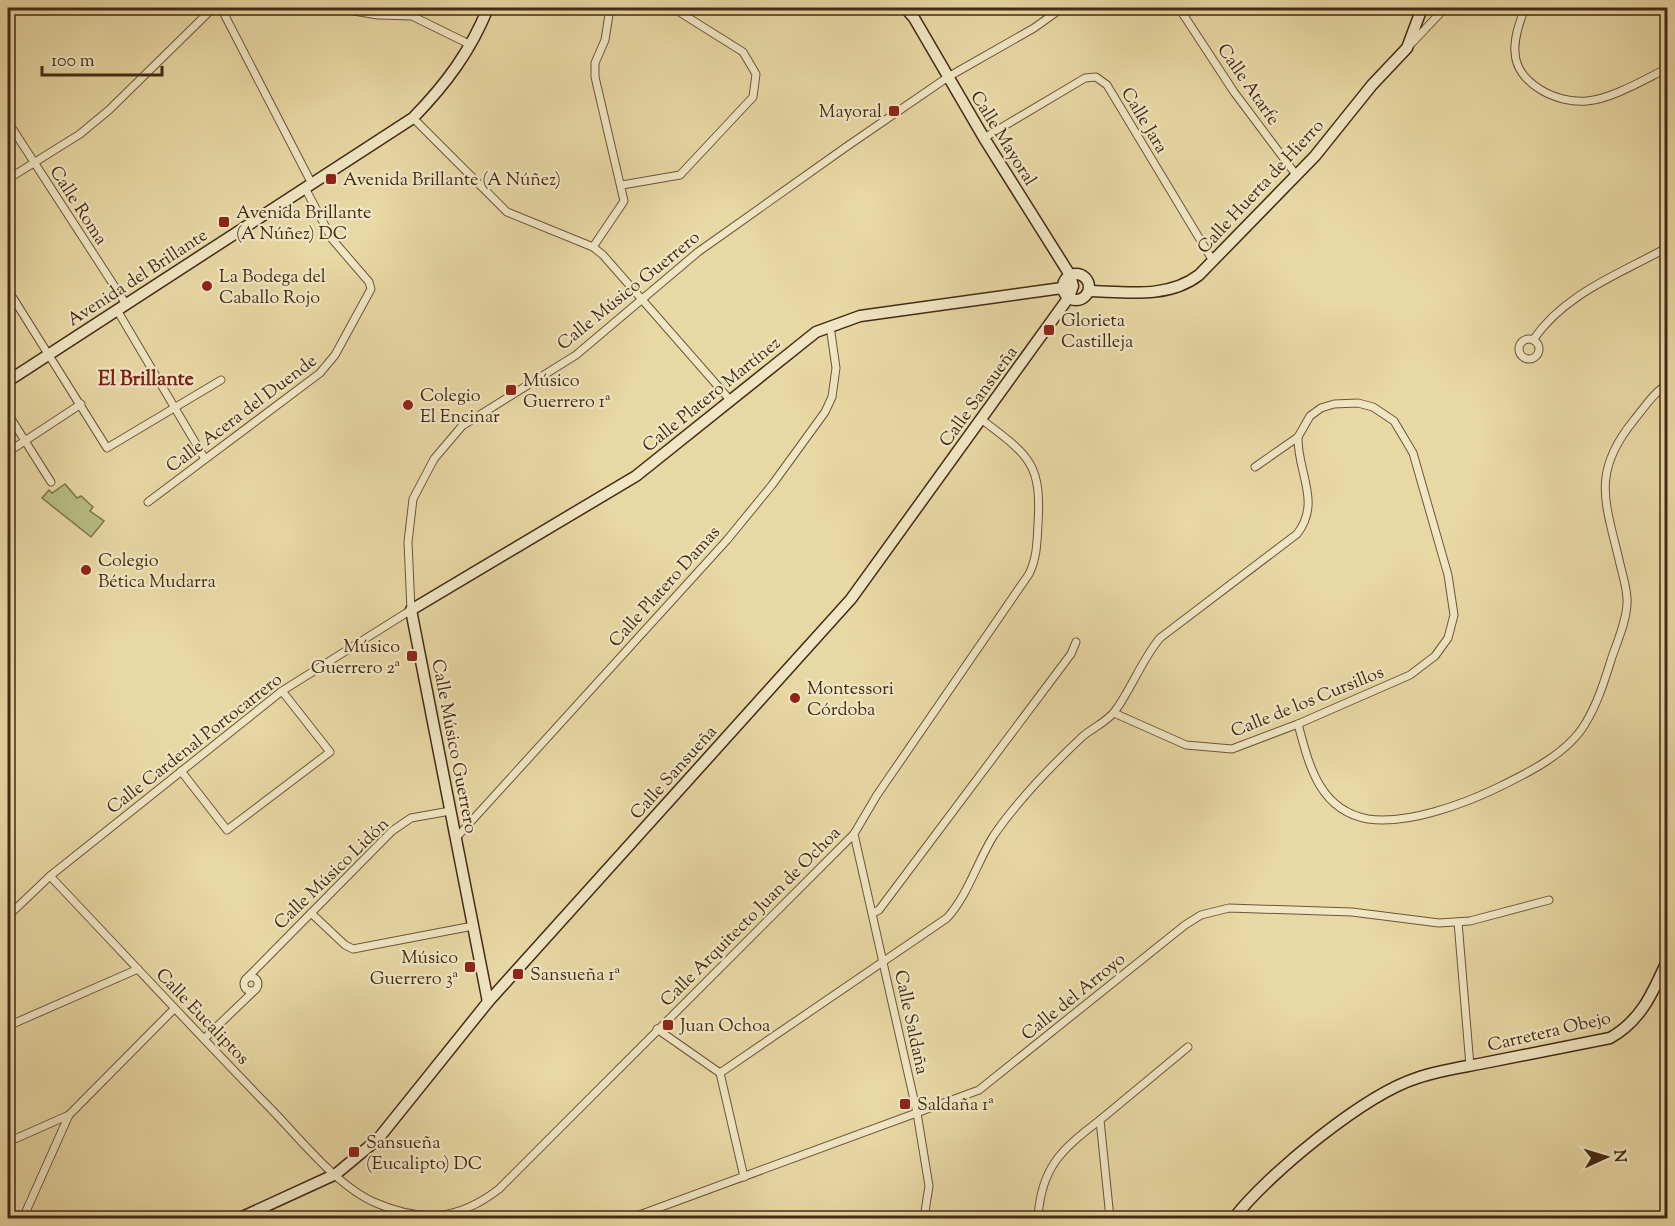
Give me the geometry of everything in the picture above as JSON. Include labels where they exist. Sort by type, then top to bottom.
[{"type":"street","points":[[8,179],[80,134],[109,110],[213,8]]},
{"type":"street","points":[[221,8],[309,186]]},
{"type":"street","points":[[335,8],[378,15],[412,16],[471,45]]},
{"type":"street","name":"Avenida del Brillante","points":[[8,381],[413,118],[454,72],[471,45],[488,8]]},
{"type":"street","points":[[593,247],[624,201],[595,77],[595,63],[605,40],[610,8]]},
{"type":"street","points":[[622,185],[680,175],[753,97],[756,74],[743,52],[673,8]]},
{"type":"street","name":"Calle Mayoral","points":[[905,8],[914,18],[984,138],[1070,275],[1068,290]]},
{"type":"street","points":[[948,77],[1034,28],[1062,8]]},
{"type":"street","name":"Calle Atarfe","points":[[1179,8],[1234,92],[1297,176]]},
{"type":"street","name":"Calle Huerta de Hierro","points":[[1068,290],[1080,299],[1089,291],[1154,292],[1177,289],[1189,283],[1297,176],[1372,85],[1445,8]]},
{"type":"street","points":[[1525,8],[1515,51],[1518,67],[1526,78],[1552,97],[1588,101],[1623,90],[1668,68]]},
{"type":"street","points":[[1421,10],[1425,21],[1431,22]]},
{"type":"street","points":[[1407,48],[1421,10]]},
{"type":"street","name":"Calle Músico Guerrero","points":[[488,1002],[411,610],[409,520],[413,499],[434,459],[462,426],[576,355],[698,252],[948,77]]},
{"type":"street","name":"Calle Jara","points":[[984,138],[1085,78],[1096,77],[1107,85],[1213,261]]},
{"type":"street","points":[[413,118],[507,212],[593,247],[642,299],[730,400]]},
{"type":"street","name":"Calle Roma","points":[[8,122],[121,307],[205,459]]},
{"type":"street","name":"Calle Acera del Duende","points":[[148,502],[320,373],[335,354],[371,288],[369,282],[332,239],[309,186]]},
{"type":"street","points":[[1533,340],[1545,323],[1589,288],[1668,247]]},
{"type":"street","points":[[1070,275],[1084,277],[1089,291]]},
{"type":"street","points":[[8,290],[107,448],[221,380]]},
{"type":"street","name":"Calle Platero Martínez","points":[[411,610],[636,476],[806,339],[830,326],[860,316],[1068,290]]},
{"type":"street","name":"Calle Sansueña","points":[[240,1218],[336,1174],[378,1139],[488,1002],[851,599],[981,420],[1068,290]]},
{"type":"street","name":"Calle Platero Damas","points":[[456,838],[727,540],[772,485],[825,412],[832,397],[836,368],[830,326]]},
{"type":"street","points":[[1298,724],[1317,785],[1327,797],[1358,816],[1380,820],[1443,809],[1485,794],[1534,768],[1576,736],[1598,698],[1627,605],[1605,496],[1607,461],[1625,431],[1656,393],[1668,384]]},
{"type":"street","name":"Calle de los Cursillos","points":[[1114,713],[1186,745],[1216,749],[1243,746],[1388,686],[1425,665],[1448,638],[1454,615],[1448,575],[1413,453],[1394,421],[1373,407],[1358,403],[1335,404],[1310,416],[1298,437],[1255,467]]},
{"type":"street","points":[[8,452],[81,404]]},
{"type":"street","points":[[8,414],[51,482]]},
{"type":"street","name":"Calle Arquitecto Juan de Ochoa","points":[[336,1174],[363,1197],[408,1214],[434,1217],[466,1210],[499,1189],[854,834],[877,795],[1033,567],[1040,498],[1035,471],[1019,448],[981,420]]},
{"type":"street","points":[[720,1073],[884,962],[953,912],[994,836],[1027,793],[1086,733],[1114,713],[1145,655],[1160,638],[1297,534],[1305,523],[1310,497],[1297,450],[1298,437]]},
{"type":"street","name":"Calle Cardenal Portocarrero","points":[[8,916],[50,876],[282,691],[411,610]]},
{"type":"street","points":[[873,913],[879,910],[1071,654],[1076,642]]},
{"type":"street","points":[[181,771],[227,830],[330,752],[282,691]]},
{"type":"street","name":"Calle Músico Lidón","points":[[204,1039],[256,989],[258,985],[256,979],[252,976],[246,979],[392,831],[411,819],[450,811]]},
{"type":"street","name":"Calle Saldaña","points":[[854,834],[917,1113],[929,1186],[924,1218]]},
{"type":"street","name":"Calle Eucaliptos","points":[[50,876],[174,1009],[336,1174]]},
{"type":"street","name":"Calle del Arroyo","points":[[631,1218],[987,1085],[1185,926],[1214,910],[1352,912],[1426,922],[1458,922],[1470,921],[1549,900]]},
{"type":"street","points":[[311,912],[345,945],[354,950],[473,926]]},
{"type":"street","name":"Carretera Obejo","points":[[1458,922],[1470,1066],[1610,1038],[1636,1020],[1653,992],[1668,960]]},
{"type":"street","points":[[8,1026],[138,969]]},
{"type":"street","points":[[23,1218],[69,1115],[174,1009]]},
{"type":"street","points":[[657,1029],[720,1073],[744,1177]]},
{"type":"street","points":[[1038,1218],[1041,1194],[1054,1161],[1064,1147],[1188,1047]]},
{"type":"street","points":[[1234,1218],[1267,1181],[1380,1095],[1417,1078],[1470,1066]]},
{"type":"street","points":[[8,1142],[69,1115]]},
{"type":"street","points":[[1100,1120],[1110,1218]]},
{"type":"green space","points":[[65,484],[77,498],[81,496],[93,507],[90,511],[104,521],[91,537],[42,498],[49,490],[52,493]]},
{"type":"place","name":"Mayoral","points":[[894,111]]},
{"type":"place","name":"Avenida Brillante (A Núñez)","points":[[331,179]]},
{"type":"place","name":"Avenida Brillante (A Núñez) DC","points":[[224,222]]},
{"type":"place","name":"La Bodega del Caballo Rojo","points":[[207,286]]},
{"type":"place","name":"Glorieta Castilleja","points":[[1049,330]]},
{"type":"place","name":"Músico Guerrero 1ª","points":[[511,390]]},
{"type":"place","name":"Colegio El Encinar","points":[[408,405]]},
{"type":"place","name":"Colegio Bética Mudarra","points":[[86,570]]},
{"type":"place","name":"Músico Guerrero 2ª","points":[[412,656]]},
{"type":"place","name":"Montessori Córdoba","points":[[795,698]]},
{"type":"place","name":"Músico Guerrero 3ª","points":[[470,967]]},
{"type":"place","name":"Sansueña 1ª","points":[[518,974]]},
{"type":"place","name":"Juan Ochoa","points":[[668,1025]]},
{"type":"place","name":"Saldaña 1ª","points":[[905,1104]]},
{"type":"place","name":"Sansueña (Eucalipto) DC","points":[[354,1152]]},
{"type":"district","name":"El Brillante","points":[[146,378]]}]
